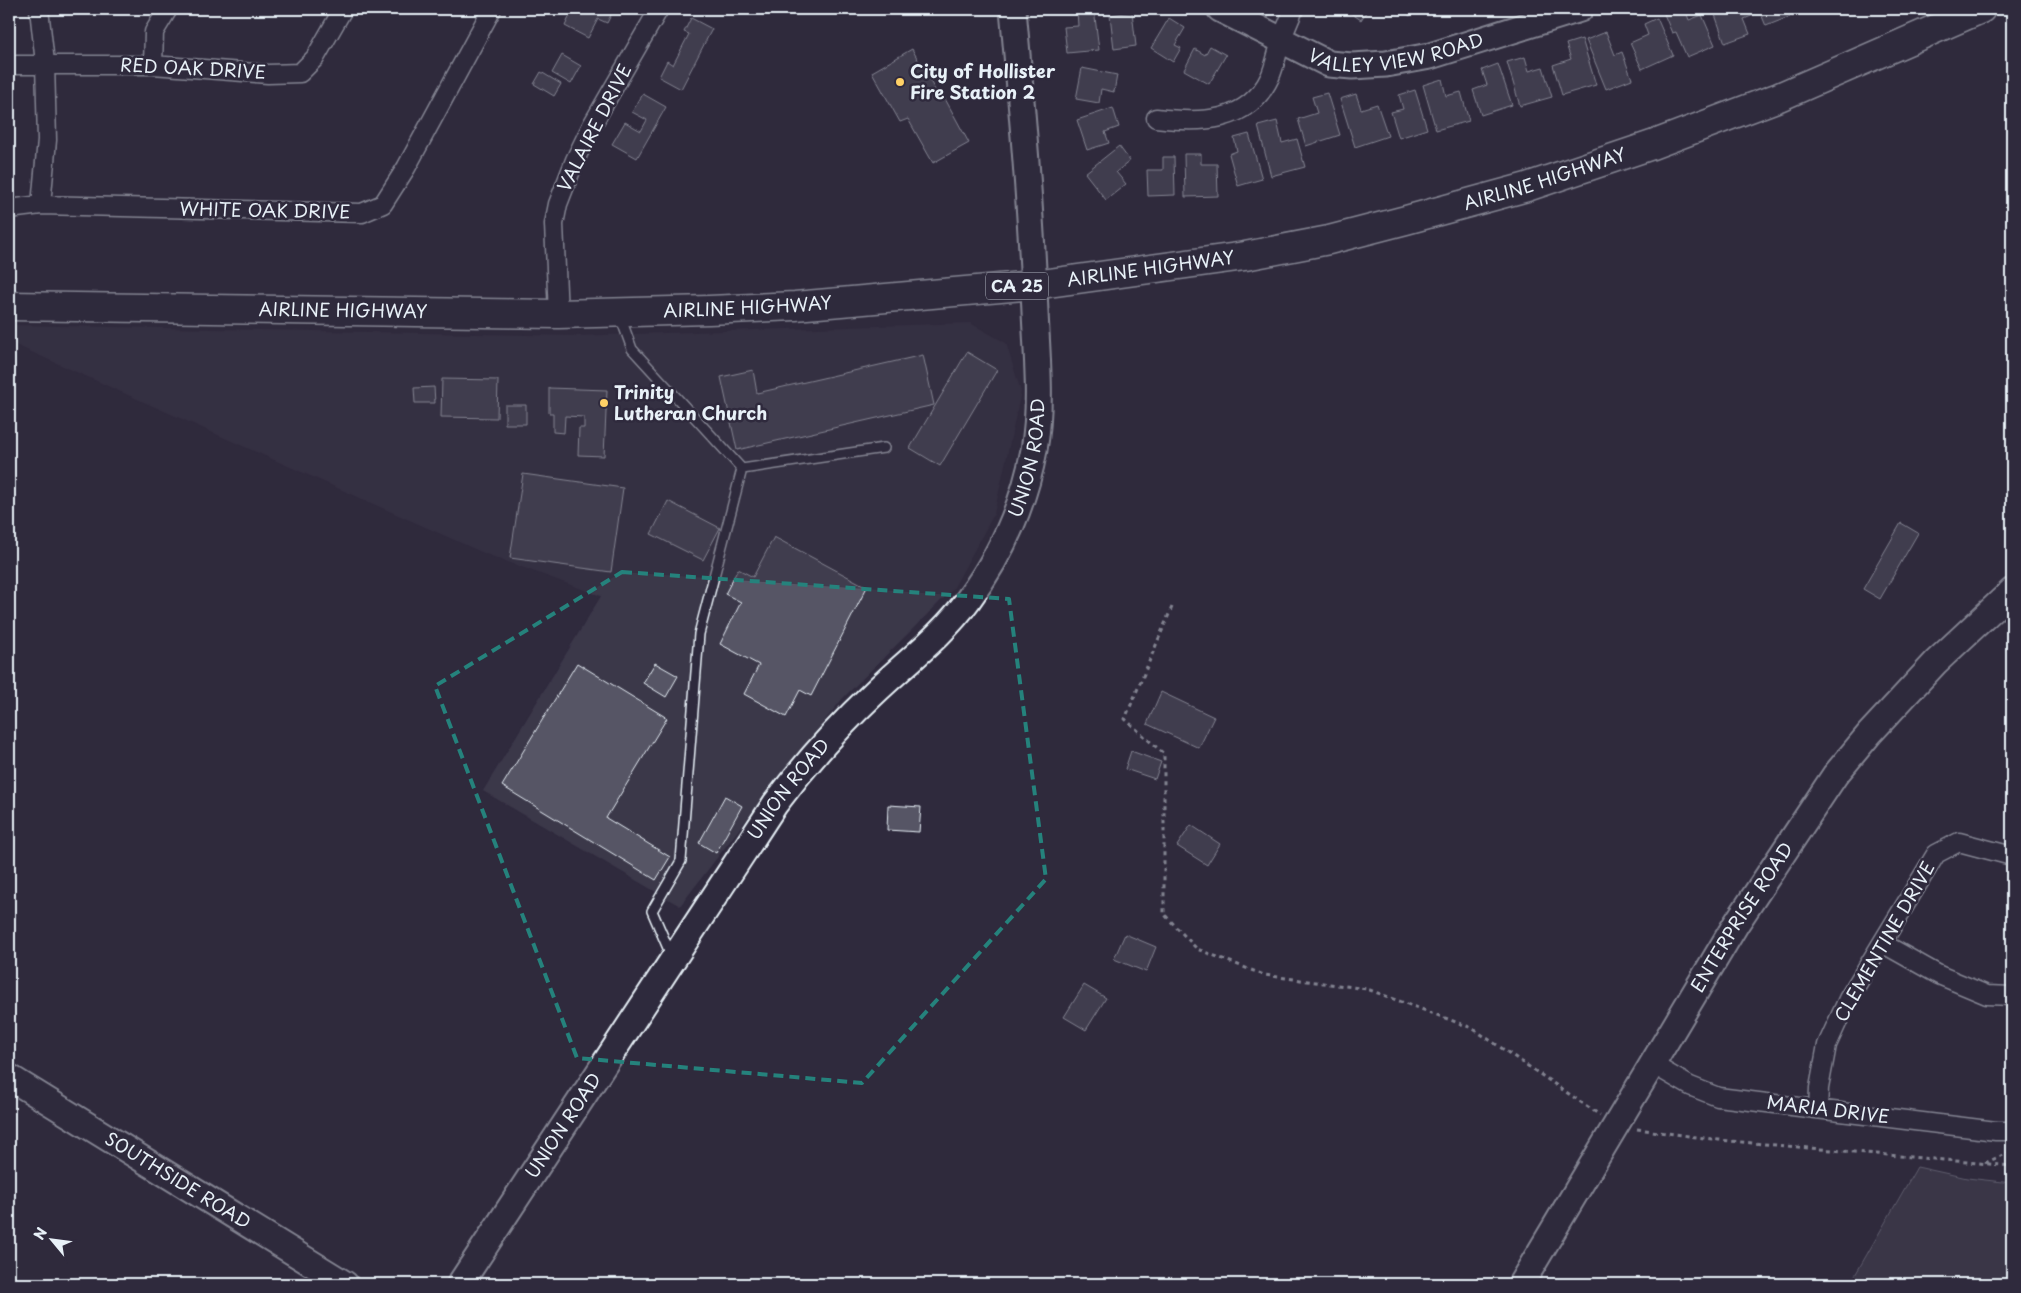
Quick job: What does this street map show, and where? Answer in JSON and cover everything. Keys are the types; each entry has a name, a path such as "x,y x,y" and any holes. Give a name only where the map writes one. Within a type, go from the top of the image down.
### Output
{"main road":[{"name":"AIRLINE HIGHWAY","path":"9,306 558,314 795,306 1034,284 1245,256 1320,242 1527,187 1652,145 1779,97 1981,9"}],"street":[{"path":"40,9 45,63 47,140 41,205"},
{"path":"153,64 154,32 168,9"},
{"name":"RED OAK DRIVE","path":"9,65 45,63 153,64 268,74 300,73 316,58 342,9"},
{"name":"WHITE OAK DRIVE","path":"9,209 41,205 362,214 383,204 406,168 492,9"},
{"name":"VALAIRE DRIVE","path":"558,314 554,224 558,204 575,160 592,126 659,9"},
{"name":"UNION ROAD","path":"460,1284 753,836 805,764 874,693 948,624 967,602 995,559 1022,500 1034,450 1038,400 1032,232 1013,9"},
{"name":"VALLEY VIEW ROAD","path":"1220,9 1329,64 1352,66 1386,64 1430,56 1580,9"},
{"path":"1156,118 1191,122 1207,121 1231,115 1240,110 1265,88 1294,9"},
{"name":"ENTERPRISE ROAD","path":"1521,1284 1742,916 1835,775 1870,733 1936,662 2012,590"},
{"name":"CLEMENTINE DRIVE","path":"1818,1109 1819,1088 1827,1045 1848,999 1936,854 1959,842 2012,856"},
{"path":"1882,944 1939,975 1987,995 2012,996"},
{"name":"MARIA DRIVE","path":"1652,1064 1690,1086 1718,1097 1996,1131 2012,1131"},
{"name":"SOUTHSIDE ROAD","path":"9,1077 345,1284"}],"lane":[{"path":"618,312 632,349 742,469"},
{"path":"742,469 884,448"},
{"path":"673,961 652,911 681,861 699,634 742,469"}],"path":[{"path":"1172,607 1125,719 1164,754 1164,914 1198,949 1264,975 1367,990 1472,1028 1616,1126 1729,1141 2012,1166"},
{"path":"1985,1163 2012,1151"}],"highlighted area":[{"path":"622,572 1009,599 1046,879 862,1083 577,1058 435,686"}],"shaded area":[{"path":"970,323 1006,343 1021,392 994,514 953,589 843,698 680,906 483,791 601,596 486,554 9,342 9,325 575,336"},
{"path":"1917,1167 1967,1178 2012,1183 2012,1284 1850,1284"}],"building":[{"path":"573,9 584,14 587,9 614,9 607,23 598,19 588,38 565,26"},
{"path":"1094,9 1099,50 1067,53 1064,27 1078,26 1077,11"},
{"path":"1347,9 1368,9 1361,20"},
{"path":"1400,9 1415,9 1410,16"},
{"path":"1677,9 1685,9 1689,20 1702,15 1715,45 1687,57 1676,32 1672,33 1664,14"},
{"path":"1713,9 1752,9 1754,15 1744,19 1750,34 1725,43"},
{"path":"1759,9 1792,9 1794,15 1766,26"},
{"path":"1132,12 1136,46 1114,49 1110,15"},
{"path":"691,18 712,29 681,89 659,77 667,61 673,65 689,34 684,32"},
{"path":"1169,18 1185,28 1175,45 1181,48 1173,62 1151,48"},
{"path":"1657,18 1673,55 1642,69 1630,43 1648,35 1644,24"},
{"path":"1606,32 1615,55 1622,52 1632,79 1606,89 1586,40"},
{"path":"1582,39 1596,85 1562,95 1553,65 1571,59 1566,44"},
{"path":"1210,46 1226,55 1209,84 1184,70 1195,49 1205,55"},
{"path":"912,49 939,97 943,95 969,143 933,163 908,119 900,122 872,72"},
{"path":"562,55 581,66 571,84 552,73"},
{"path":"1525,57 1529,71 1543,67 1552,97 1520,106 1507,62"},
{"path":"1498,64 1512,105 1481,115 1473,90 1487,85 1482,70"},
{"path":"1082,68 1117,75 1114,92 1101,89 1099,103 1076,99"},
{"path":"541,72 561,84 554,96 534,84"},
{"path":"1442,79 1446,96 1461,92 1469,121 1436,130 1423,85"},
{"path":"1415,90 1427,129 1399,138 1391,112 1403,109 1399,95"},
{"path":"1327,93 1340,135 1306,146 1298,119 1317,113 1312,97"},
{"path":"643,94 666,107 637,158 612,144 625,122 641,131 647,120 632,112"},
{"path":"1356,94 1361,109 1377,104 1388,136 1355,147 1340,99"},
{"path":"1113,108 1119,127 1105,132 1109,143 1087,150 1077,120"},
{"path":"1277,121 1282,143 1297,139 1305,167 1271,176 1258,126"},
{"path":"1249,134 1262,179 1238,186 1229,154 1237,151 1234,138"},
{"path":"1119,146 1130,161 1116,172 1126,184 1106,200 1085,173"},
{"path":"1184,154 1201,154 1201,164 1217,164 1218,196 1185,197"},
{"path":"1163,157 1174,157 1175,195 1148,196 1147,170 1163,170"},
{"path":"967,352 997,370 940,466 910,448"},
{"path":"923,355 934,405 737,450 721,377 753,370 757,393"},
{"path":"442,379 498,380 497,418 441,417"},
{"path":"434,387 435,403 415,403 414,388"},
{"path":"549,388 607,390 604,456 578,455 579,428 584,428 584,417 565,416 564,433 553,432 553,413 549,413"},
{"path":"505,405 526,405 526,424 505,424"},
{"path":"523,474 623,488 611,572 510,558"},
{"path":"668,501 720,528 703,560 651,534"},
{"path":"1901,523 1918,533 1880,599 1863,589"},
{"path":"774,537 867,587 811,696 800,690 786,717 744,694 759,665 720,644 741,602 725,594 738,569 753,577"},
{"path":"577,663 667,718 606,818 670,857 656,880 502,786"},
{"path":"655,663 678,676 666,697 643,683"},
{"path":"1161,692 1214,717 1199,748 1147,724"},
{"path":"1131,751 1161,762 1155,779 1125,769"},
{"path":"725,796 742,806 716,853 699,843"},
{"path":"888,805 921,807 919,832 887,830"},
{"path":"1191,825 1220,844 1207,865 1177,846"},
{"path":"1125,934 1156,947 1146,972 1114,959"},
{"path":"1084,985 1106,998 1086,1030 1064,1017"}],"place":[{"name":"City of Hollister Fire Station 2","path":"900,82"},
{"name":"Trinity Lutheran Church","path":"604,403"}]}
